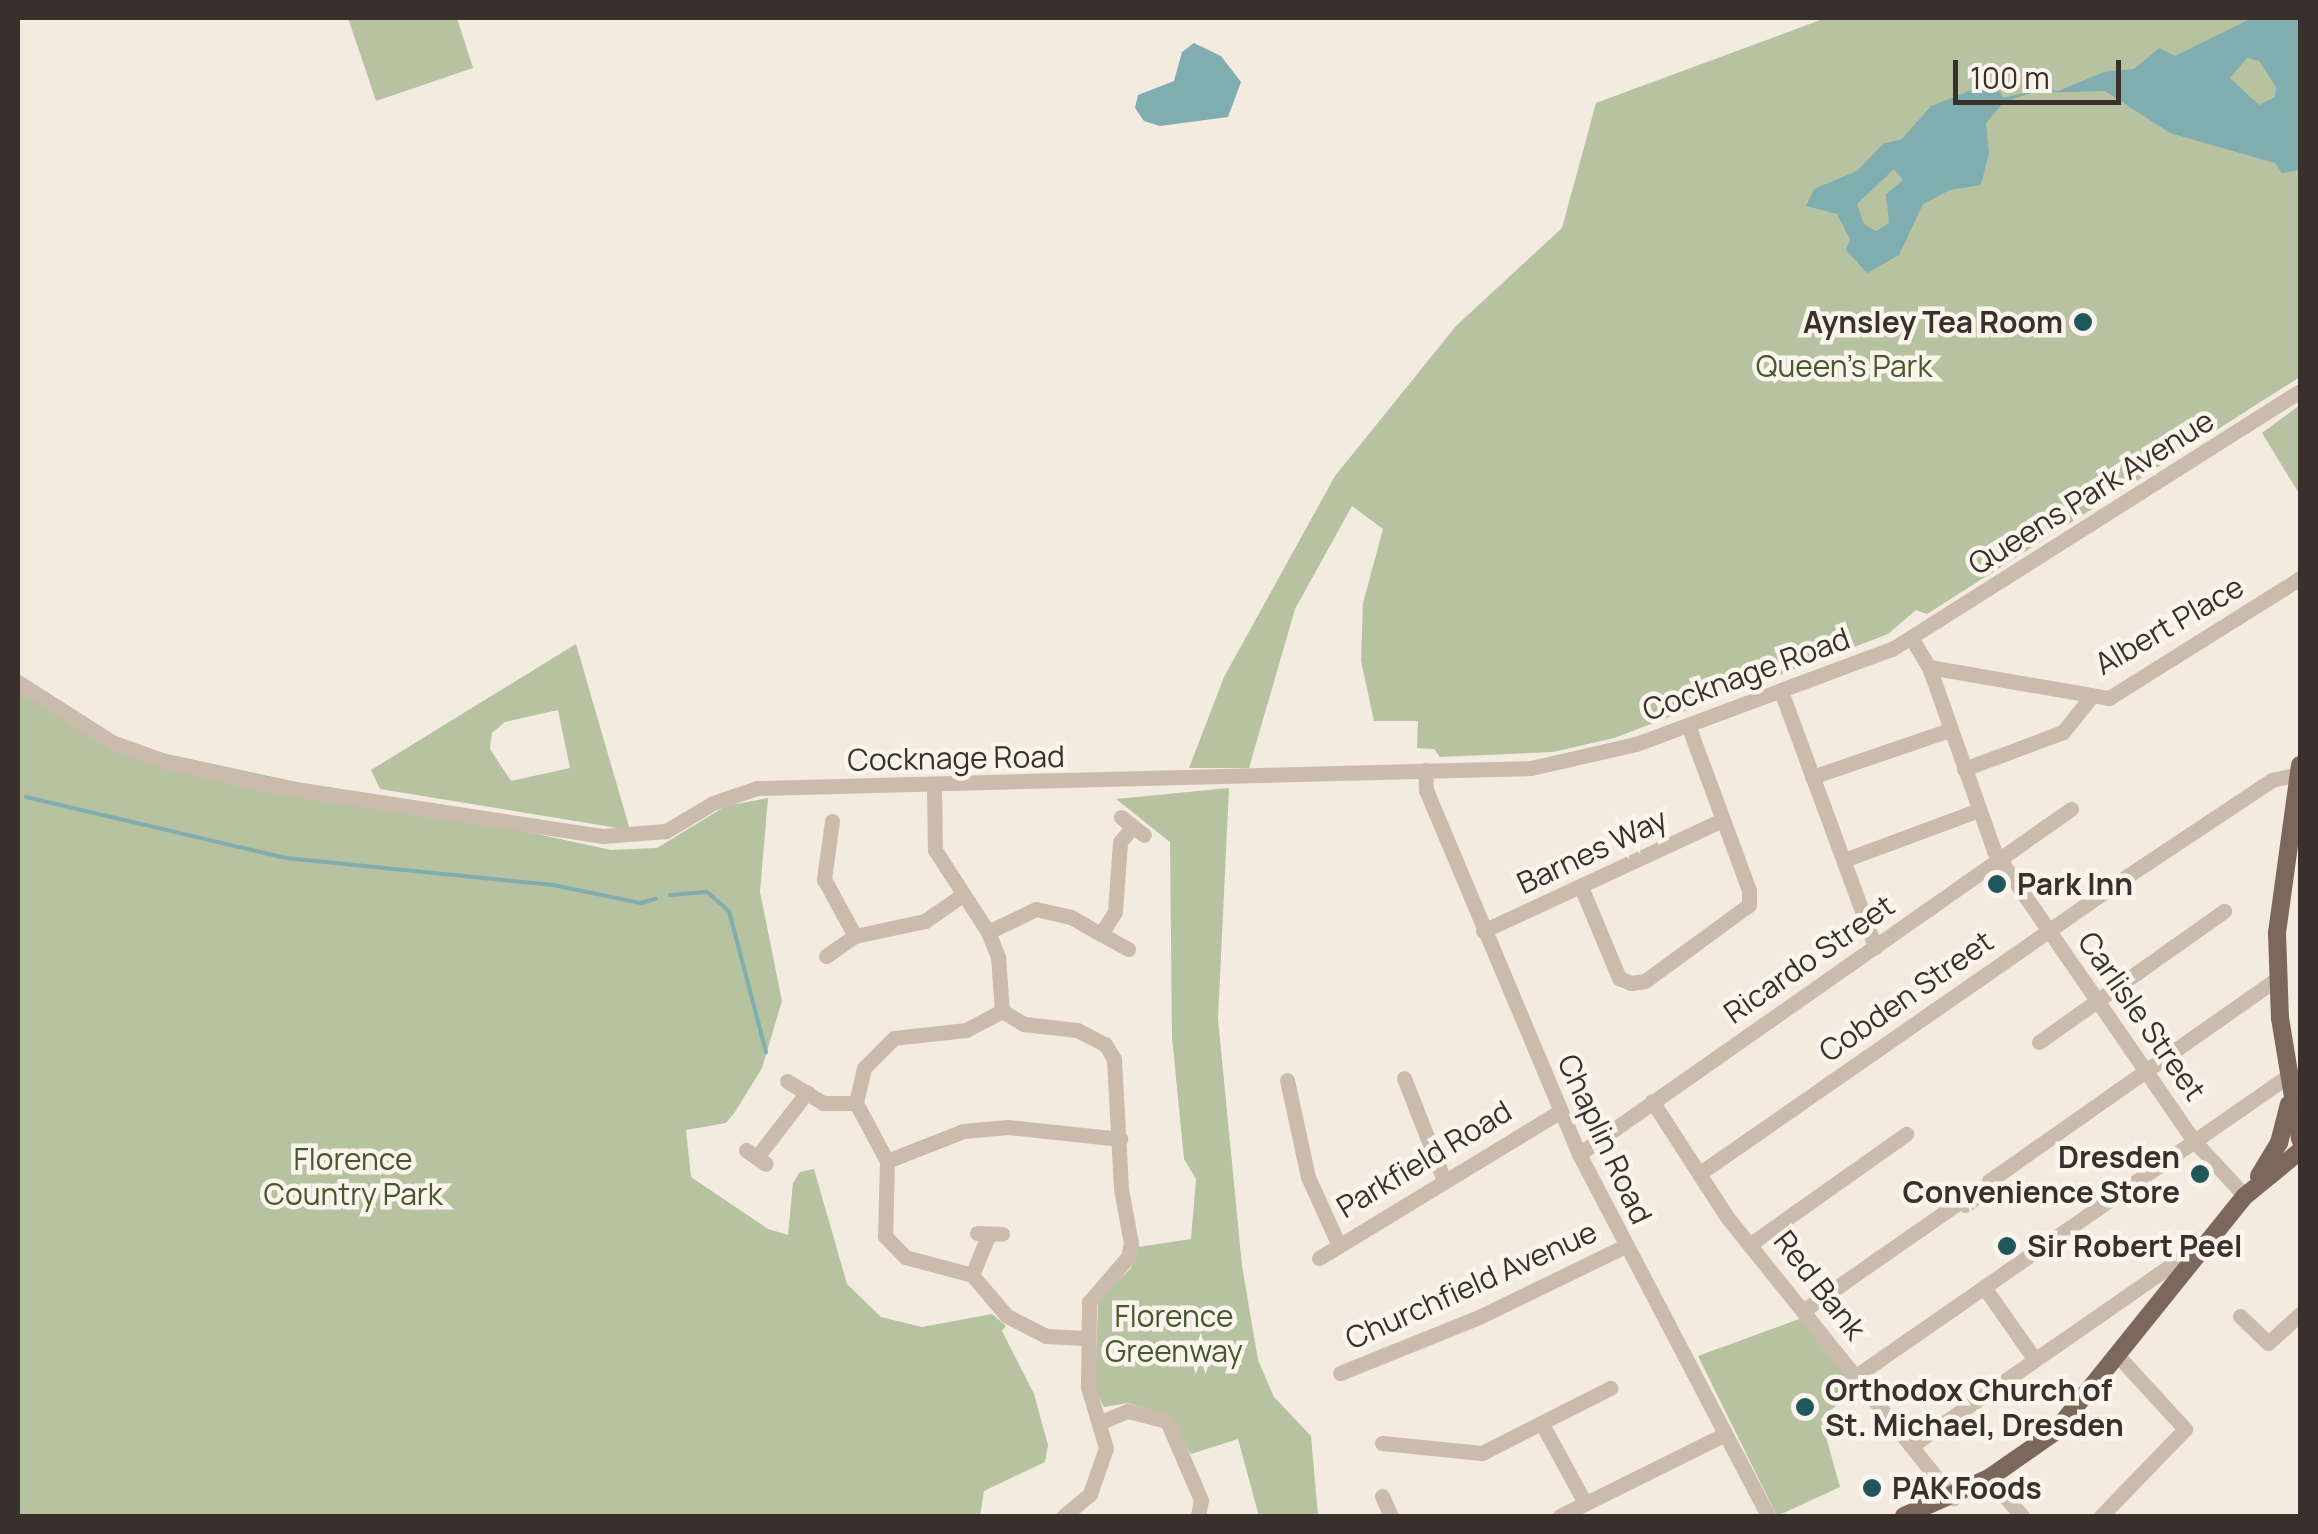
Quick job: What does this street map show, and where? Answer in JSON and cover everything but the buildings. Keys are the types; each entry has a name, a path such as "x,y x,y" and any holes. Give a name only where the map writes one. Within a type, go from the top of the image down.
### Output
{"main road":[{"path":"1904,1516 1953,1498 1989,1478 2054,1432 2120,1358 2248,1193 2278,1144 2278,978 2285,847 2299,769"},
{"path":"2278,1091 2300,1139"},
{"path":"2248,1193 2300,1151"}],"street":[{"name":"Queens Park Avenue","path":"1912,639 2300,392"},
{"name":"Albert Place","path":"1964,769 2063,732 2090,698 2116,693 2300,578"},
{"name":"Carlisle Street","path":"1912,639 1929,666 1999,860 2195,1142 2248,1193"},
{"name":"Cocknage Road","path":"18,682 112,742 164,761 269,785 603,836 666,831 712,803 756,788 934,787 1531,768 1588,759 1781,691 1912,639"},
{"path":"1929,666 2090,698"},
{"path":"1781,691 1876,947"},
{"path":"1581,887 1620,978 1644,982 1749,905 1688,725"},
{"path":"1812,777 1950,730"},
{"name":"Cobden Street","path":"1700,1172 2272,780 2299,769"},
{"name":"Chaplin Road","path":"1425,770 1426,790 1578,1154 1768,1516"},
{"path":"934,787 935,850 960,896 988,932 1002,1007 1024,1024 1077,1030 1105,1044 1114,1059 1131,1243 1128,1257 1089,1302 1088,1387 1102,1421 1102,1474 1090,1494 1064,1516"},
{"name":"Ricardo Street","path":"1578,1154 2072,808"},
{"path":"1844,860 1979,810"},
{"name":"Barnes Way","path":"1484,931 1722,820"},
{"path":"1101,934 1114,912 1120,842 1132,826"},
{"path":"836,829 824,879 855,936"},
{"path":"826,956 855,936 925,920 960,896"},
{"path":"988,932 1036,909 1071,917 1128,949"},
{"path":"2045,1033 2224,911"},
{"path":"1994,1178 2278,978"},
{"path":"1002,1007 966,1030 917,1033 886,1044 864,1068 856,1103 886,1161 885,1236 892,1247 972,1276 1006,1316 1046,1336 1086,1338"},
{"path":"1404,1078 1444,1180"},
{"path":"787,1080 823,1103 856,1103"},
{"path":"1286,1081 1308,1177 1338,1244"},
{"path":"1856,1376 1912,1331 2278,1091"},
{"path":"756,1157 807,1092"},
{"name":"Red Bank","path":"1652,1101 1752,1243 1953,1498"},
{"name":"Parkfield Road","path":"1319,1258 1559,1112"},
{"path":"886,1161 963,1130 1008,1127 1120,1140"},
{"path":"1752,1243 1897,1134"},
{"path":"1806,1308 1886,1263 1927,1216 1963,1203 1992,1186 1994,1178 1988,1158"},
{"path":"972,1276 989,1233"},
{"path":"1901,1434 2034,1358 2216,1233"},
{"name":"Churchfield Avenue","path":"1340,1373 1479,1317 1625,1246"},
{"path":"1984,1287 2034,1358"},
{"path":"2240,1316 2268,1342 2300,1314"},
{"path":"2101,1516 2185,1429 2120,1358"},
{"path":"1382,1443 1482,1453 1610,1388"},
{"path":"1102,1421 1128,1411 1167,1421 1202,1500 1198,1516"},
{"path":"1542,1424 1585,1503"},
{"path":"1560,1516 1724,1434"},
{"path":"1989,1478 2022,1516"},
{"path":"1382,1496 1391,1516"}],"green space":[{"path":"348,18 457,18 473,68 376,101"},
{"name":"Queen's Park","path":"1826,18 2300,18 2300,377 1927,614 1916,610 1888,634 1614,738 1553,752 1440,757 1434,749 1417,748 1418,721 1374,721 1361,661 1363,603 1383,529 1352,506 1295,609 1249,768 1189,768 1224,677 1335,476 1456,326 1562,228 1596,103"},
{"path":"2300,405 2300,495 2262,433"},
{"path":"576,644 630,830 380,789 371,770","holes":["558,710 570,768 511,781 490,749 492,733 505,722"]},
{"name":"Florence Country Park","path":"18,682 112,742 611,850 657,848 726,806 768,798 760,892 782,1001 762,1068 735,1112 726,1123 686,1130 691,1177 768,1229 788,1235 793,1183 800,1172 814,1169 847,1284 881,1317 922,1327 992,1314 1006,1326 1002,1331 1034,1394 1048,1445 1045,1462 984,1491 980,1516 18,1516"},
{"name":"Florence Greenway","path":"1229,788 1218,1019 1242,1266 1258,1360 1274,1397 1311,1436 1318,1516 1259,1516 1238,1439 1191,1454 1165,1415 1128,1403 1104,1407 1095,1390 1098,1300 1131,1268 1138,1247 1191,1239 1196,1179 1184,1159 1172,1037 1170,842 1116,799"},
{"path":"1805,1317 1857,1387 1821,1419 1840,1487 1777,1516 1698,1356"}],"water":[{"path":"2252,18 2300,18 2300,170 2282,173 2275,163 2170,133 2105,91 2031,93 2004,102 1986,123 1989,153 1981,185 1950,190 1923,204 1899,255 1867,273 1846,250 1850,239 1837,214 1806,206 1814,189 1857,171 1883,144 1902,139 1931,106 1995,81 2003,98 2042,89 2058,91 2104,72 2134,69 2159,48 2175,56","holes":["2247,58 2259,61 2276,87 2275,97 2259,105 2230,78","1894,169 1903,180 1886,194 1889,223 1876,231 1864,224 1857,204"]},
{"path":"1194,43 1221,56 1241,82 1228,117 1160,126 1144,121 1135,108 1138,95 1174,81 1182,52"}],"waterway":[{"path":"26,797 286,858 553,885 641,903 655,899"},
{"path":"670,895 707,892 729,911 766,1052"}],"place":[{"name":"Aynsley Tea Room","path":"2083,322"},
{"name":"Park Inn","path":"1997,884"},
{"name":"Dresden Convenience Store","path":"2200,1174"},
{"name":"Sir Robert Peel","path":"2007,1246"},
{"name":"Orthodox Church of St. Michael, Dresden","path":"1805,1407"},
{"name":"PAK Foods","path":"1872,1488"}]}
